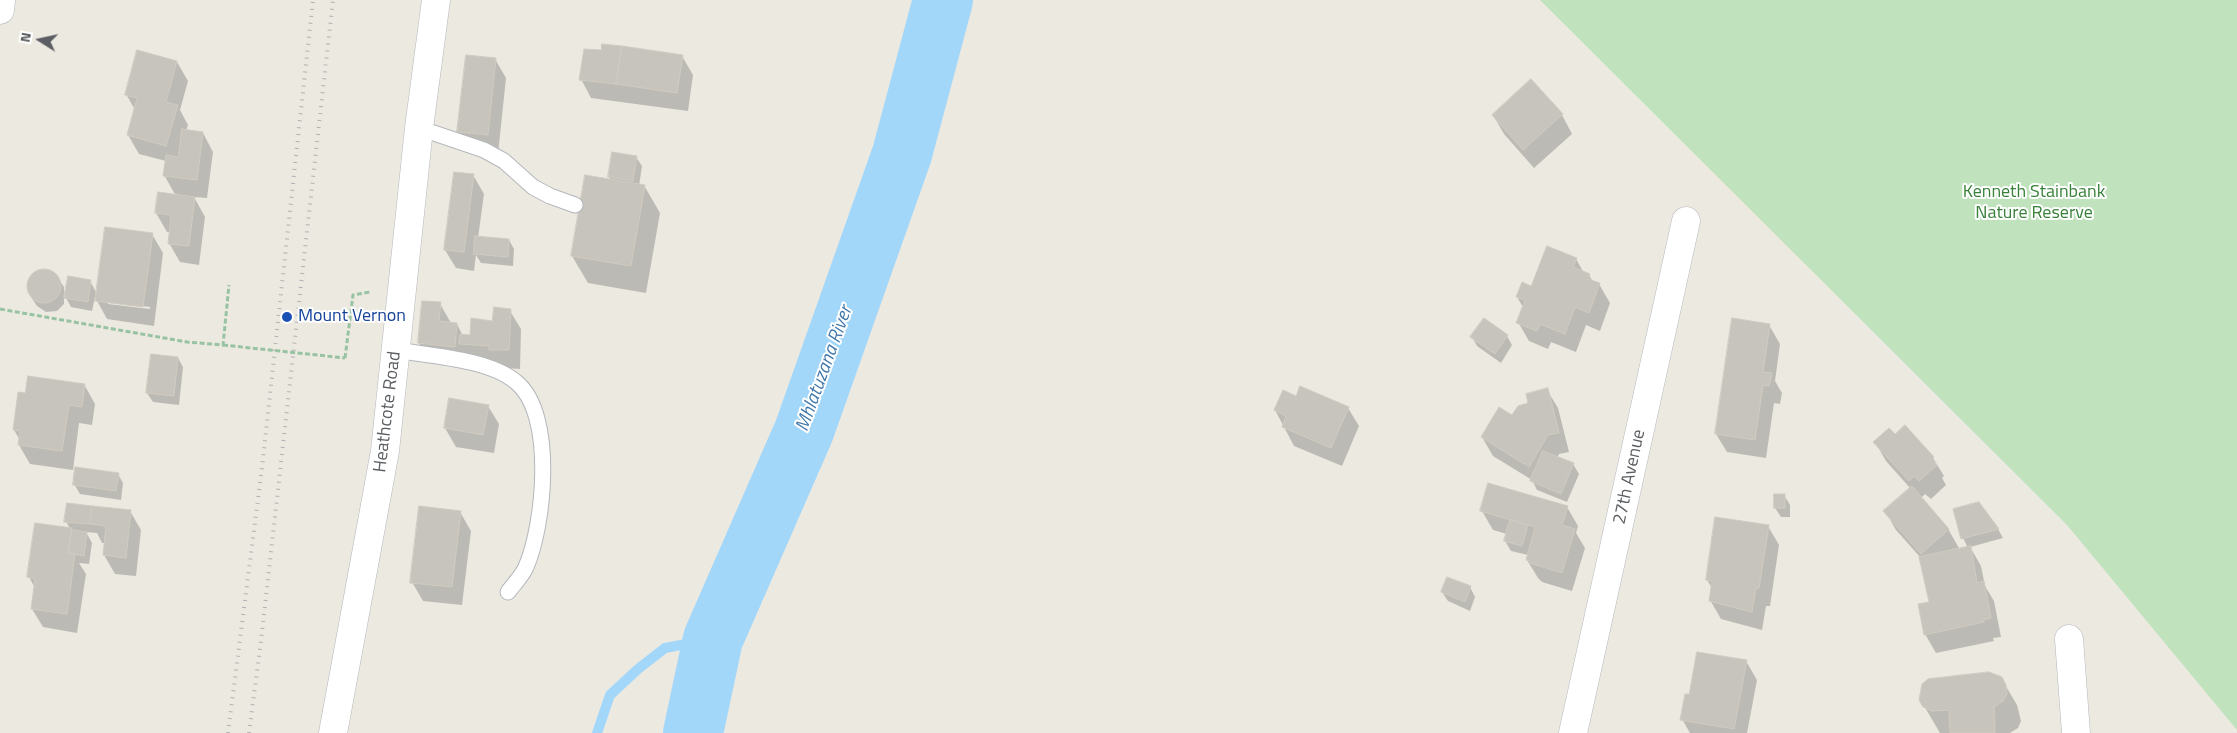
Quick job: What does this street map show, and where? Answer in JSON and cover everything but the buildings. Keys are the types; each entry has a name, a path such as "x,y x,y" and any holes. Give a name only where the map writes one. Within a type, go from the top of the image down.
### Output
{"street":[{"path":"0,10 1,0"},
{"name":"Heathcote Road","path":"333,733 385,451 419,128 436,0"},
{"name":"27th Avenue","path":"1573,733 1686,221"},
{"path":"2069,639 2076,733"}],"lane":[{"path":"419,128 484,150 504,160 533,187 574,205"},
{"path":"396,350 479,365 501,372 518,382 530,400 540,429 544,461 540,499 534,542 525,569 508,592"}],"path":[{"path":"223,345 229,286"},
{"path":"0,309 187,342 345,358 353,295 403,286"}],"green space":[{"name":"Kenneth Stainbank Nature Reserve","path":"1540,0 2237,0 2237,730 2067,525"}],"waterway":[{"name":"Mhlatuzana River","path":"693,733 713,639 804,431 902,154 943,0"},
{"path":"597,733 610,695 638,669 665,648 713,639"}],"railway":[{"path":"228,733 262,468 313,0"},
{"path":"249,733 333,0"}],"place":[{"name":"Mount Vernon","path":"287,317"}]}
